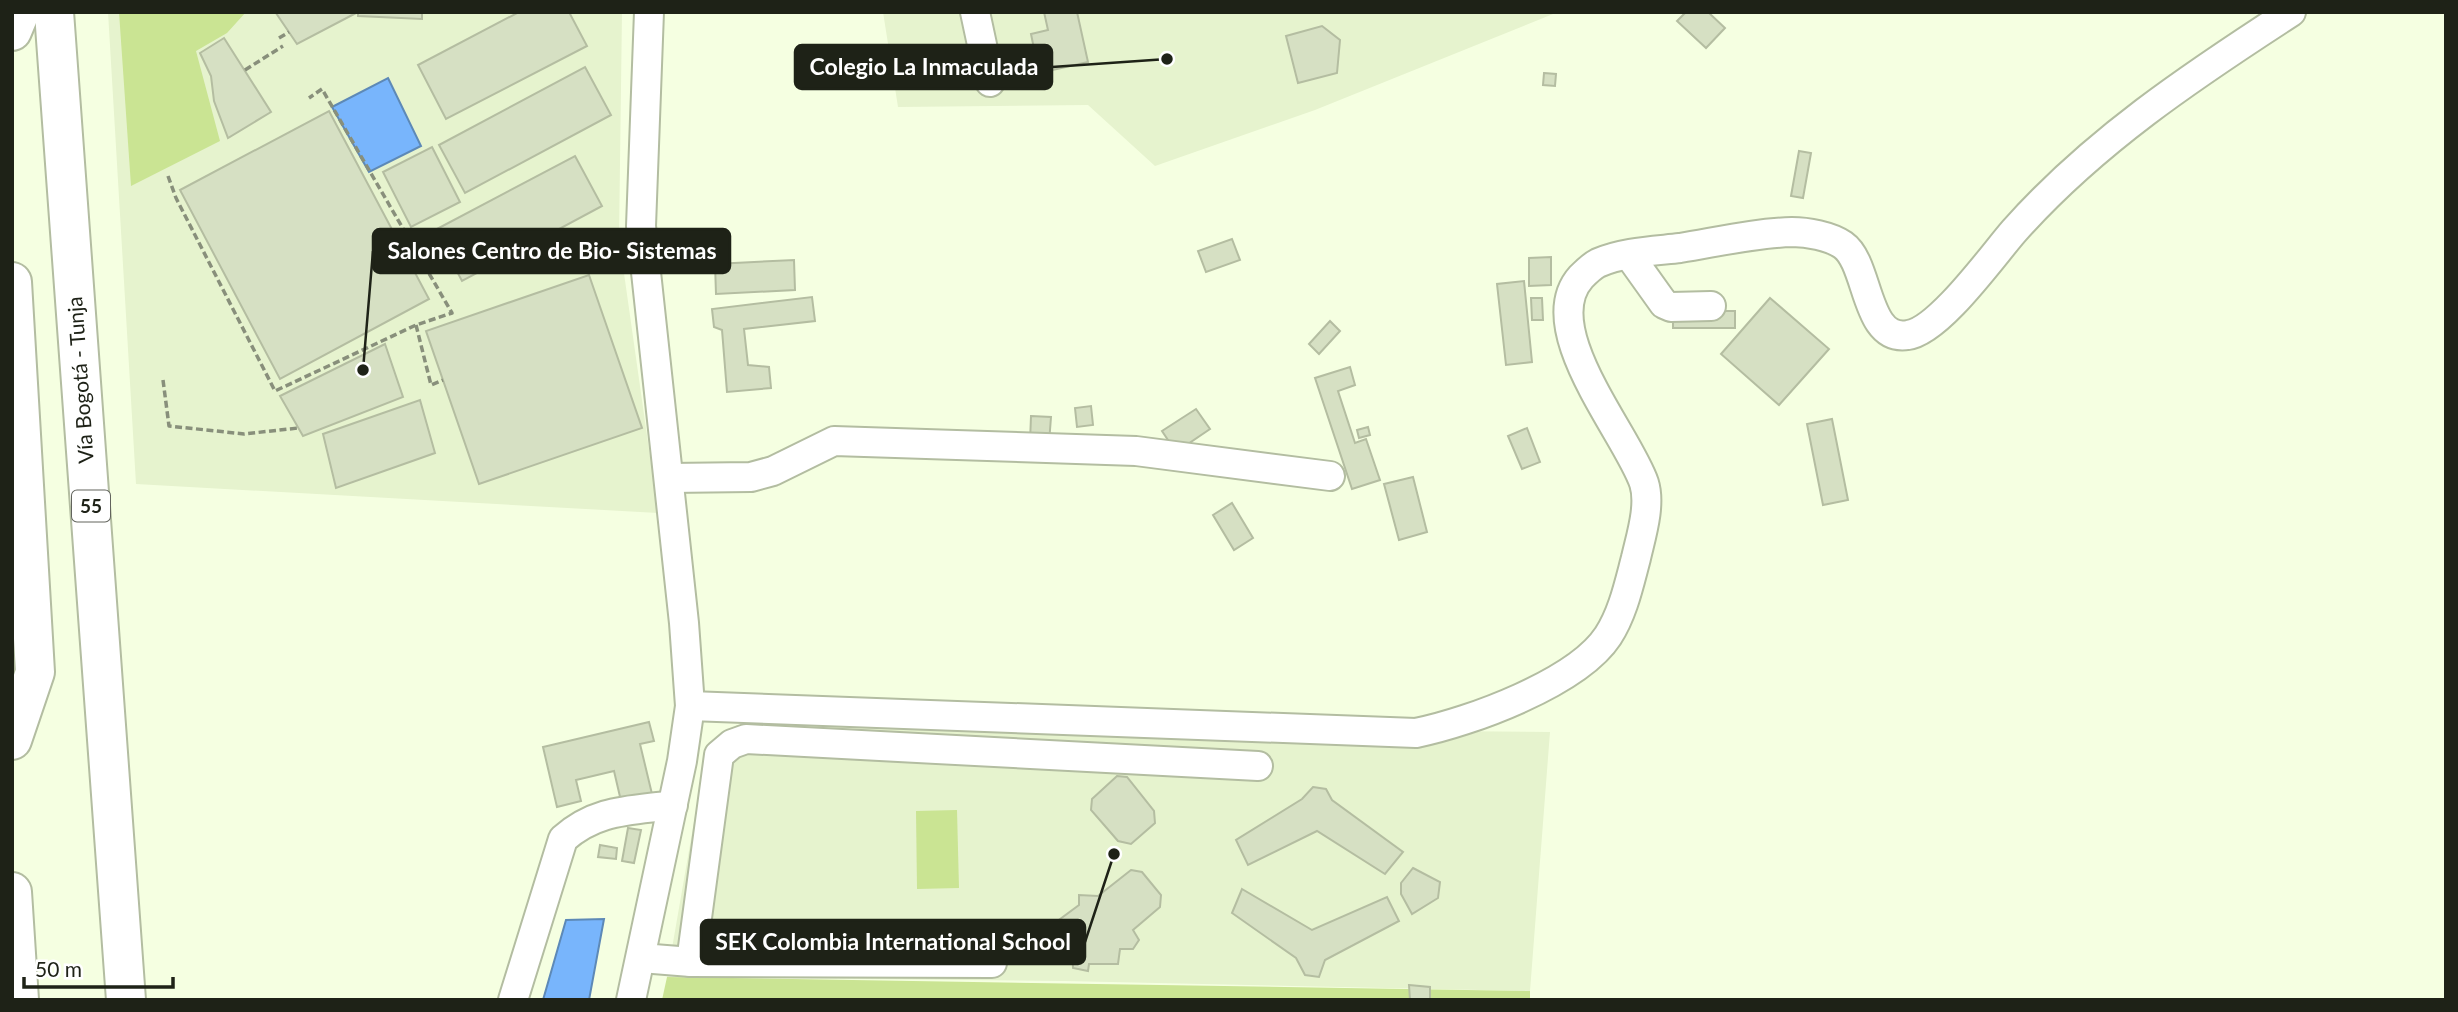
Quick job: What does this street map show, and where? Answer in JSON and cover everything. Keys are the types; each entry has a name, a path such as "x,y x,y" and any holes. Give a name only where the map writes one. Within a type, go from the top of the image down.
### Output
{"highway":[{"path":"12,31 20,12"},
{"name":"Vía Bogotá - Tunja","path":"54,12 127,1000"},
{"path":"12,282 35,672 12,740"},
{"path":"12,892 19,1000"}],"street":[{"path":"631,1000 673,805 690,706 670,478 641,226 649,12"},
{"path":"975,12 990,82"},
{"path":"690,706 1416,733 1444,727 1530,695 1607,638 1622,605 1642,535 1644,484 1595,397 1577,351 1568,314 1578,280 1597,264 1629,255 1795,232 1829,238 1845,246 1856,261 1868,299 1886,331 1898,336 1913,335 1975,280 2015,230 2077,169 2144,111 2291,12"},
{"path":"1629,255 1664,304 1671,307 1711,306"},
{"path":"670,478 751,477 773,471 834,440 1136,451 1330,475"},
{"path":"691,962 719,755 732,744 746,739 1258,766"},
{"path":"513,1000 563,839 581,823 598,815 673,805"},
{"path":"641,958 691,962 992,963"}],"path":[{"path":"279,38 289,32"},
{"path":"245,70 283,46"},
{"path":"168,176 176,198 275,391 416,325 452,313 322,89 309,98"},
{"path":"416,325 431,385 443,380"},
{"path":"163,380 169,426 244,434 299,428"}],"shaded area":[{"path":"108,12 622,12 619,238 658,513 136,484"},
{"path":"883,12 1558,12 1315,110 1155,166 1088,105 898,107"},
{"path":"737,725 1550,732 1530,991 1064,981 667,977 707,747"}],"green space":[{"path":"119,12 246,12 227,33 196,51 220,141 131,186"},
{"path":"957,810 959,888 917,889 916,811"},
{"path":"667,977 1530,991 1530,1000 662,1000"}],"water":[{"path":"388,78 421,146 369,172 332,107"},
{"path":"604,919 589,1000 543,1000 566,920"}],"building":[{"path":"279,12 358,12 297,44 276,13"},
{"path":"358,12 422,12 422,19 358,16"},
{"path":"519,12 569,12 587,46 446,119 418,65"},
{"path":"1044,12 1077,12 1088,62 1039,73 1031,34 1048,30"},
{"path":"1686,12 1708,12 1725,28 1706,48 1677,21"},
{"path":"1322,26 1340,40 1337,73 1298,83 1286,36"},
{"path":"224,38 271,112 228,138 214,101 211,76 200,53"},
{"path":"585,67 611,115 465,193 439,145"},
{"path":"1544,73 1556,74 1555,86 1543,85"},
{"path":"329,111 429,299 280,379 180,190"},
{"path":"432,147 460,202 411,227 383,172"},
{"path":"1799,151 1811,153 1803,198 1791,196"},
{"path":"575,156 602,206 462,281 435,230"},
{"path":"1232,239 1240,260 1206,272 1198,251"},
{"path":"1551,257 1551,285 1529,286 1529,258"},
{"path":"794,260 795,290 716,294 715,264"},
{"path":"589,275 642,428 479,484 426,331"},
{"path":"1524,281 1532,362 1506,365 1497,284"},
{"path":"812,297 815,321 744,329 748,365 769,367 771,388 727,392 722,330 714,327 712,309"},
{"path":"1531,298 1542,298 1543,320 1532,320"},
{"path":"1770,298 1829,349 1779,405 1721,354"},
{"path":"1673,311 1735,311 1735,328 1673,328"},
{"path":"1330,321 1340,331 1319,354 1309,344"},
{"path":"385,344 403,397 303,436 280,396"},
{"path":"1350,367 1355,385 1338,391 1355,443 1366,439 1380,480 1352,489 1315,378"},
{"path":"420,400 435,453 336,488 323,434"},
{"path":"1091,406 1093,425 1077,427 1075,408"},
{"path":"1196,409 1210,429 1176,452 1162,431"},
{"path":"1031,416 1051,417 1049,443 1030,442"},
{"path":"1832,419 1848,500 1823,505 1807,424"},
{"path":"1368,427 1370,435 1359,438 1357,430"},
{"path":"1527,428 1540,462 1522,469 1508,436"},
{"path":"1413,477 1427,532 1399,540 1384,484"},
{"path":"1232,503 1253,538 1234,550 1213,515"},
{"path":"649,722 654,741 640,744 652,794 621,801 614,771 576,780 581,801 557,807 543,747"},
{"path":"1117,776 1127,777 1154,811 1155,823 1131,844 1118,841 1091,810 1092,799"},
{"path":"1313,787 1326,789 1332,800 1403,852 1385,874 1317,831 1248,865 1236,840 1302,799"},
{"path":"628,828 641,830 634,863 622,861"},
{"path":"600,845 617,848 616,859 598,857"},
{"path":"1413,868 1440,882 1438,898 1412,914 1401,894 1401,883"},
{"path":"1131,870 1142,872 1161,895 1160,907 1133,930 1139,940 1133,949 1120,949 1118,964 1089,964 1088,971 1073,968 1072,946 1047,942 1040,932 1049,923 1056,922 1079,905 1079,895 1098,896"},
{"path":"1242,889 1312,930 1387,897 1399,921 1325,960 1319,977 1305,975 1296,958 1232,913"},
{"path":"1409,985 1430,987 1430,1000 1410,1000"}],"place":[{"name":"Colegio La Inmaculada","path":"1167,59"},
{"name":"Salones Centro de Bio- Sistemas","path":"363,370"},
{"name":"SEK Colombia International School","path":"1114,854"}]}
